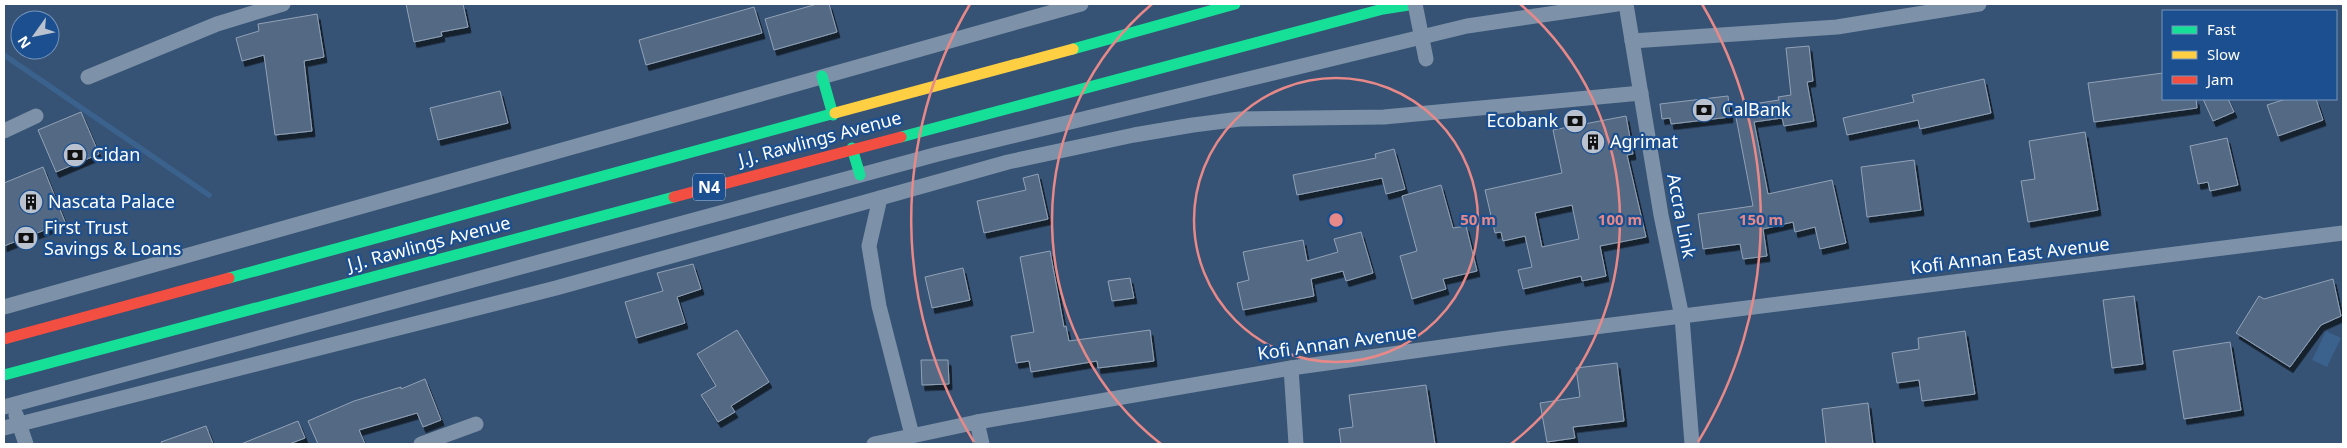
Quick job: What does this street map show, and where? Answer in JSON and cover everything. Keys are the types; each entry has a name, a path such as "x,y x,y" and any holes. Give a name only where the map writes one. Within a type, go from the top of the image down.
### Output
{"highway":[{"name":"J.J. Rawlings Avenue","path":"4,340 349,244 833,115 1235,4"},
{"name":"J.J. Rawlings Avenue","path":"4,375 852,148 1383,9 1415,4"},
{"path":"822,76 833,115"},
{"path":"852,148 860,175"}],"street":[{"path":"88,77 217,24 283,4"},
{"path":"4,307 430,189 822,76 1081,4"},
{"path":"1415,4 1426,59"},
{"path":"26,444 19,423 8,406 860,175 1467,26 1617,4"},
{"name":"Accra Link","path":"1626,4 1661,215 1682,317"},
{"path":"1632,41 1837,27 1979,4"},
{"path":"4,428 556,288 1008,162 1134,134 1240,119 1384,117 1641,93"},
{"path":"4,131 36,116"},
{"path":"880,198 869,246 879,306 912,435"},
{"name":"Kofi Annan East Avenue","path":"1682,317 2343,233"},
{"path":"1682,317 1692,444"},
{"name":"Kofi Annan Avenue","path":"874,444 978,422 1291,368 1507,338 1682,317"},
{"path":"1291,368 1296,444"},
{"path":"978,422 982,444"},
{"path":"421,444 476,424"}],"water":[{"path":"2326,331 2341,338 2327,367 2312,360"}],"building":[{"path":"406,4 463,4 468,27 441,32 442,36 414,42"},
{"path":"817,4 829,4 837,32 774,50 765,19"},
{"path":"754,7 762,33 646,65 639,40"},
{"path":"317,14 324,57 304,61 312,131 275,135 264,55 242,61 236,38 259,31 258,24"},
{"path":"1809,46 1813,81 1807,82 1814,121 1784,126 1782,118 1754,122 1768,194 1832,180 1846,243 1820,249 1815,227 1795,232 1793,222 1763,229 1767,256 1743,259 1740,244 1703,249 1698,214 1753,206 1734,107 1779,100 1778,97 1791,95 1786,48"},
{"path":"2162,73 2162,100 2196,100 2197,108 2094,122 2088,83"},
{"path":"1984,79 1991,113 1920,129 1918,120 1847,135 1843,118 1914,102 1912,95"},
{"path":"500,91 508,123 438,140 430,108"},
{"path":"1728,96 1730,117 1671,124 1670,118 1662,119 1660,104"},
{"path":"2203,100 2228,100 2234,112 2213,121"},
{"path":"2283,100 2316,100 2323,120 2278,136 2267,105"},
{"path":"81,112 99,154 56,172 38,130"},
{"path":"1626,116 1633,154 1627,155 1646,237 1600,246 1606,276 1582,281 1581,276 1523,289 1518,270 1532,267 1525,236 1503,241 1501,232 1495,233 1485,190 1562,173 1553,130","holes":["1572,205 1579,239 1542,247 1535,213"]},
{"path":"2085,132 2098,210 2028,222 2021,181 2035,179 2029,141"},
{"path":"2227,138 2238,185 2210,191 2208,182 2198,184 2190,146"},
{"path":"1394,149 1405,189 1386,194 1382,178 1297,195 1293,175 1376,158 1375,154"},
{"path":"1914,160 1921,210 1867,217 1861,167"},
{"name":"Nascata Palace","path":"43,167 65,222 4,246 4,183"},
{"path":"1038,174 1048,219 984,233 977,201 1026,190 1023,178"},
{"path":"1441,185 1453,228 1466,226 1477,271 1443,279 1446,289 1412,299 1400,256 1417,251 1402,196"},
{"path":"1361,232 1373,273 1346,281 1343,271 1311,279 1314,296 1243,310 1237,283 1249,280 1243,252 1303,240 1307,261 1338,252 1334,239"},
{"path":"1050,251 1064,327 1066,326 1069,341 1150,330 1154,361 1098,368 1097,361 1031,372 1029,361 1016,363 1011,336 1034,332 1020,257"},
{"path":"693,264 701,289 677,297 685,323 636,338 625,302 663,291 657,273"},
{"path":"963,268 970,300 932,308 925,277"},
{"path":"1130,278 1134,298 1112,301 1108,281"},
{"path":"2333,279 2341,316 2321,325 2290,367 2236,333 2259,296 2264,299"},
{"path":"2134,296 2143,364 2112,368 2103,300"},
{"path":"737,330 769,382 731,406 735,412 718,422 701,395 716,386 697,354"},
{"path":"1965,331 1975,394 1922,401 1919,380 1897,383 1892,353 1919,349 1918,338"},
{"path":"2230,342 2241,410 2184,419 2173,351"},
{"path":"921,360 948,360 949,384 922,385"},
{"path":"1617,363 1624,421 1573,427 1575,438 1547,442 1540,403 1580,397 1576,368"},
{"path":"425,379 441,420 423,427 417,413 359,430 365,444 318,444 308,421 354,401 401,387 401,389"},
{"path":"1426,385 1435,444 1341,444 1339,429 1353,427 1349,395"},
{"path":"1868,403 1873,444 1826,444 1822,409"},
{"path":"298,421 305,438 289,444 241,444"},
{"path":"206,426 213,444 162,444 161,442"}],"waterway":[{"path":"4,55 209,195"}],"traffic: fast":[{"path":"1073,49 1235,4"},
{"path":"901,137 1383,9 1415,4"},
{"path":"822,76 833,115"},
{"path":"229,278 835,113"},
{"path":"852,148 860,175"},
{"path":"4,375 674,197"}],"traffic: slow":[{"path":"835,113 1073,49"}],"traffic: jam":[{"path":"674,197 901,137"},
{"path":"4,339 229,278"}],"place":[{"name":"CalBank","path":"1704,110"},
{"name":"Ecobank","path":"1575,121"},
{"name":"Agrimat","path":"1593,142"},
{"name":"Cidan","path":"75,155"},
{"name":"Nascata Palace","path":"31,202"},
{"name":"First Trust Savings & Loans","path":"26,238"}]}
